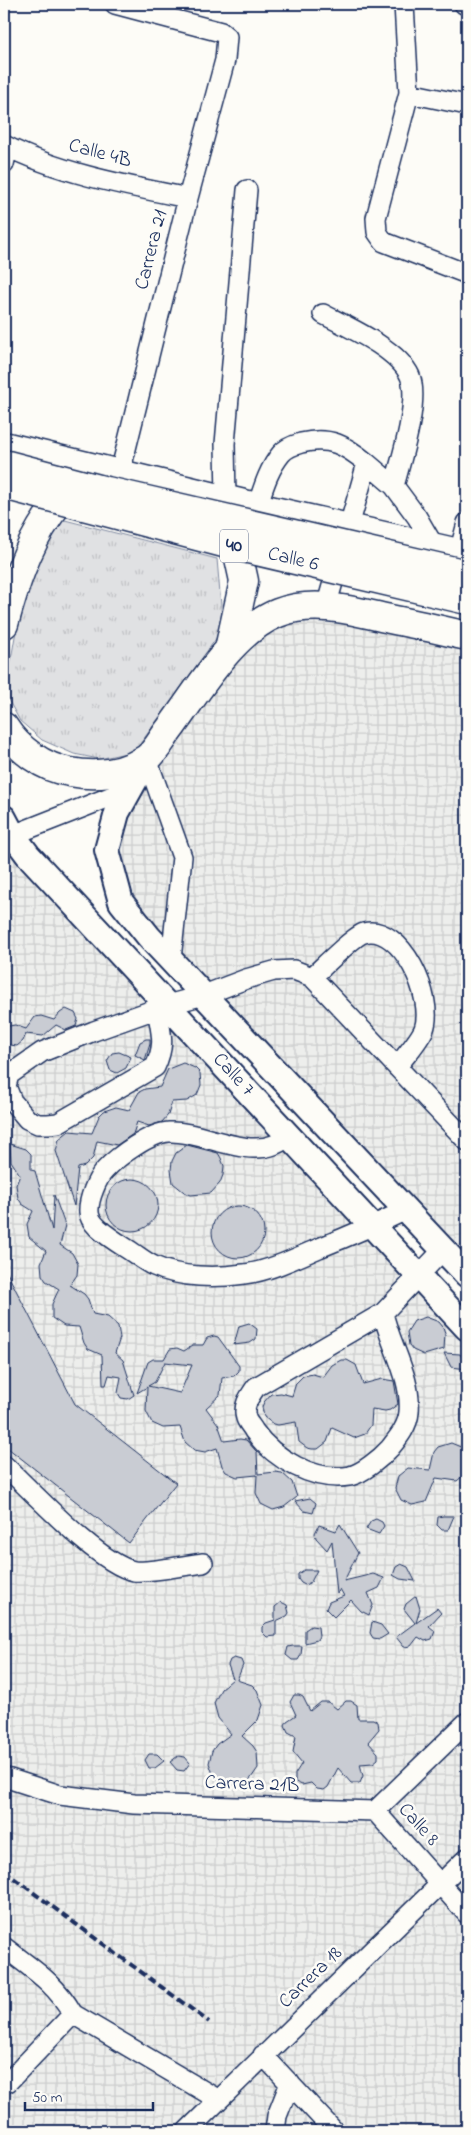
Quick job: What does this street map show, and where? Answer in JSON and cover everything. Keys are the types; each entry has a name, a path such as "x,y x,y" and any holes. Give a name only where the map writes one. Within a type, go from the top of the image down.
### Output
{"highway":[{"path":"4,446 226,500 349,527 457,557"},
{"name":"Calle 6","path":"4,464 107,491 457,557"},
{"path":"4,617 24,559 49,515 107,471"},
{"name":"Calle 6","path":"4,484 231,546 467,600"},
{"path":"226,500 244,581 229,649"},
{"path":"4,726 11,738 33,758 60,771 90,776 120,772 147,759 229,649 252,627 279,613 295,609 326,606 467,636"}],"main road":[{"name":"Calle 7","path":"147,759 117,813 107,850 121,902 171,960 467,1275"},
{"name":"Calle 7","path":"8,827 28,854 162,1007 289,1136 467,1328"}],"street":[{"name":"Carrera 21","path":"107,471 188,198 225,60 227,37 221,32 115,4"},
{"path":"404,4 409,93 376,218 377,232 384,242 467,274"},
{"path":"409,93 467,105"},
{"name":"Calle 4B","path":"5,152 118,184 188,198"},
{"path":"226,500 225,444 247,190"},
{"path":"323,314 366,337 393,355 410,376 412,398 408,435 394,486"},
{"path":"257,507 265,482 282,453 296,444 314,440 332,441 350,450 394,486 417,517 457,557 467,523"},
{"path":"326,606 367,463"},
{"path":"147,759 182,857 171,960"},
{"path":"8,827 130,789"},
{"path":"312,977 362,933 377,931 389,936 404,953 424,990 426,1015 424,1030 397,1067"},
{"path":"162,1007 162,1052 156,1067 58,1123 38,1124 27,1119 12,1101 6,1086 9,1075 42,1052 94,1030 162,1007 274,971 294,970 312,977 467,1141"},
{"path":"289,1136 281,1144 255,1148 231,1146 205,1137 169,1132 146,1139 104,1171 95,1186 89,1212 94,1223 108,1237 154,1266 172,1272 201,1276 246,1274 285,1262 373,1226 406,1210"},
{"path":"382,1313 387,1332 406,1381 409,1412 402,1434 380,1459 351,1476 319,1475 282,1459 260,1438 246,1418 246,1404 256,1387 382,1313 444,1250"},
{"path":"4,1465 94,1549 117,1565 135,1571 202,1563"},
{"path":"375,1811 467,1722"},
{"name":"Carrera 21B","path":"4,1776 60,1796 134,1804 375,1811"},
{"name":"Calle 8","path":"375,1811 467,1914"},
{"name":"Carrera 18","path":"186,2131 467,1858"},
{"path":"4,1947 52,1984 63,1997 73,2014 219,2100"},
{"path":"4,2084 73,2014"},
{"path":"263,2056 334,2131"},
{"path":"275,2131 277,2116 290,2083"}],"shaded area":[{"path":"279,613 467,636 467,1275 121,902 117,813 147,759"},
{"path":"4,818 467,1328 467,2131 4,2131"}],"green space":[{"path":"61,519 217,559 223,629 135,751 99,759 74,754 42,740 20,721 5,694 21,602 35,555"}],"building":[{"path":"66,1009 75,1013 78,1019 76,1026 66,1030 56,1025 43,1036 26,1034 23,1041 17,1046 10,1045 4,1040 4,1031 9,1026 15,1025 26,1029 35,1017 41,1016 54,1020"},
{"path":"150,1039 150,1044 145,1060 135,1055 140,1042"},
{"path":"119,1052 131,1057 126,1068 117,1073 110,1070 107,1061 112,1053"},
{"path":"183,1063 195,1068 200,1073 201,1085 197,1095 187,1101 172,1102 168,1115 162,1122 149,1126 137,1122 133,1134 117,1145 97,1141 93,1158 85,1166 78,1168 74,1206 56,1151 59,1139 69,1131 92,1133 99,1116 104,1111 116,1107 129,1110 139,1092 145,1089 160,1087 168,1069"},
{"path":"10,1144 26,1149 31,1154 31,1170 35,1171 52,1230 54,1195 65,1225 60,1245 72,1253 78,1264 77,1275 70,1285 88,1299 93,1314 108,1317 118,1326 120,1338 115,1353 123,1360 134,1395 128,1399 121,1398 118,1393 121,1377 109,1375 106,1385 103,1385 102,1355 88,1349 79,1327 64,1326 52,1318 52,1304 59,1289 46,1281 42,1275 41,1263 46,1251 29,1237 27,1224 33,1211 22,1204 18,1198 16,1185 20,1175 11,1161"},
{"path":"187,1145 218,1153 221,1158 224,1166 223,1175 220,1183 211,1193 191,1195 173,1183 172,1161 176,1153"},
{"path":"127,1179 137,1179 151,1186 158,1200 158,1210 151,1224 137,1231 127,1231 117,1227 110,1220 106,1210 106,1200 110,1190 117,1183"},
{"path":"233,1206 243,1206 257,1213 264,1227 264,1237 257,1251 243,1258 233,1258 223,1254 216,1247 212,1237 212,1227 216,1217 223,1210"},
{"path":"4,1267 75,1404 176,1483 129,1543 4,1445"},
{"path":"426,1317 439,1322 445,1333 444,1349 424,1355 413,1350 409,1345 407,1332 414,1321"},
{"path":"249,1323 257,1329 256,1339 250,1343 234,1345 239,1326"},
{"path":"218,1337 239,1366 239,1371 234,1376 222,1378 220,1395 206,1408 218,1424 224,1441 246,1440 257,1452 258,1474 282,1473 292,1482 297,1497 284,1507 273,1510 261,1504 256,1493 257,1475 237,1477 226,1472 222,1466 217,1448 205,1452 194,1450 185,1442 180,1427 163,1428 152,1423 146,1411 147,1387 137,1393 148,1362 153,1359 164,1359 170,1349 177,1348 184,1351 193,1345 203,1345 207,1338","holes":["165,1362 192,1365 180,1393 148,1386 155,1382"]},
{"path":"444,1353 460,1354 467,1365 467,1369 451,1367"},
{"path":"341,1360 347,1360 356,1365 363,1384 382,1379 394,1381 398,1404 385,1411 372,1409 371,1425 365,1434 354,1438 332,1428 327,1442 318,1449 312,1449 299,1442 296,1422 278,1425 273,1424 264,1417 262,1407 271,1394 281,1393 292,1396 296,1383 303,1376 313,1374 323,1377 332,1365"},
{"path":"451,1443 463,1448 467,1454 467,1470 464,1475 457,1481 436,1478 426,1502 412,1505 401,1500 395,1488 398,1476 408,1468 430,1470 434,1452 438,1447"},
{"path":"310,1498 316,1503 313,1513 304,1511 295,1501"},
{"path":"454,1516 448,1530 442,1530 437,1525 438,1517"},
{"path":"376,1519 382,1522 384,1526 379,1534 366,1529 371,1521"},
{"path":"340,1524 358,1553 344,1581 373,1574 384,1578 379,1588 368,1593 373,1605 369,1615 361,1611 351,1600 334,1617 326,1609 329,1602 344,1596 340,1589 337,1594 332,1541 327,1550 316,1538 315,1533 319,1525 336,1531"},
{"path":"401,1564 408,1567 415,1581 400,1579 393,1575 396,1567"},
{"path":"304,1570 317,1570 311,1582 305,1585 298,1579 298,1574"},
{"path":"416,1596 420,1609 416,1623 437,1608 441,1613 429,1626 435,1631 432,1639 425,1641 418,1637 411,1646 404,1647 396,1637 415,1623 404,1609 406,1604"},
{"path":"281,1602 287,1605 289,1613 287,1616 276,1621 276,1636 267,1637 262,1632 262,1627 266,1623 275,1620 275,1607"},
{"path":"372,1622 381,1625 388,1634 380,1639 373,1638 370,1633"},
{"path":"311,1626 318,1627 319,1636 317,1640 305,1643 305,1630"},
{"path":"302,1646 301,1655 298,1660 292,1660 286,1655 288,1647"},
{"path":"234,1658 241,1660 243,1665 237,1680 252,1685 257,1690 263,1705 258,1720 242,1736 257,1752 258,1768 249,1781 234,1786 219,1780 213,1774 209,1763 212,1751 217,1744 231,1734 218,1718 214,1703 221,1689 233,1679 228,1665 230,1660"},
{"path":"294,1695 303,1697 310,1711 321,1702 328,1702 337,1709 346,1701 351,1701 357,1705 358,1719 373,1719 378,1722 379,1729 368,1742 378,1753 378,1759 373,1763 360,1764 363,1776 360,1783 351,1783 338,1768 328,1787 324,1790 317,1789 311,1783 302,1785 295,1782 295,1774 302,1763 293,1752 296,1736 288,1732 285,1725 287,1721 296,1715 290,1702"},
{"path":"149,1754 157,1754 164,1761 155,1768 149,1768 145,1760"},
{"path":"178,1756 185,1757 190,1763 184,1771 177,1770 170,1762"}],"railway":[{"path":"4,1871 209,2022"}]}
